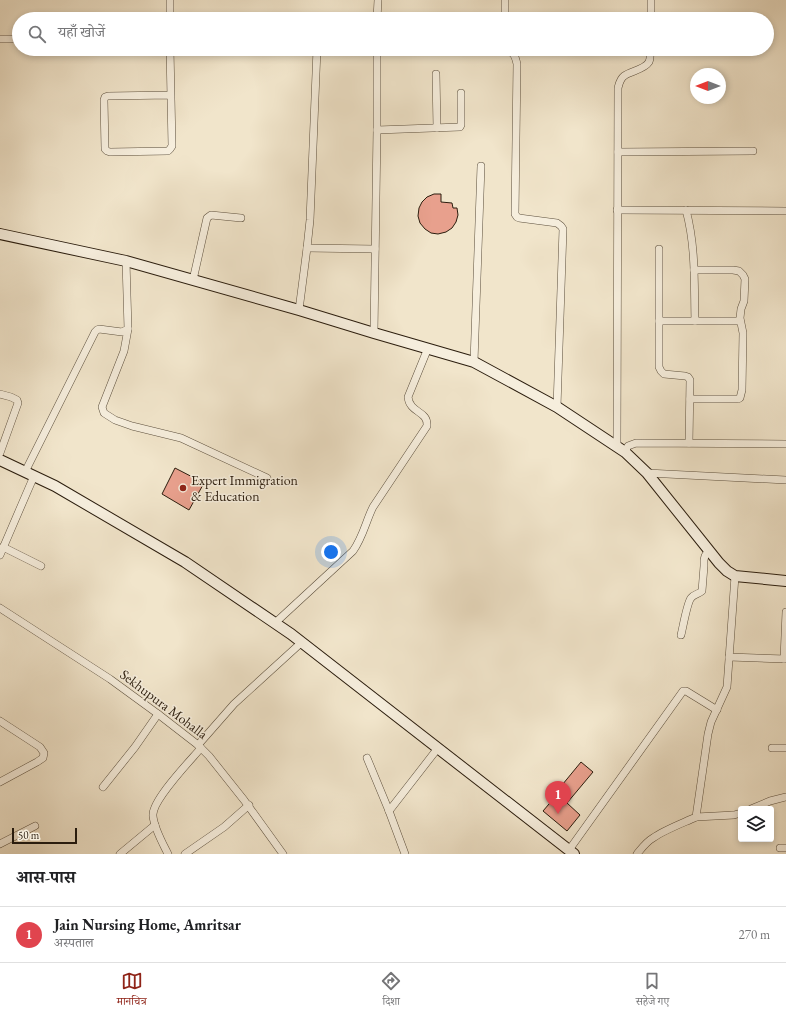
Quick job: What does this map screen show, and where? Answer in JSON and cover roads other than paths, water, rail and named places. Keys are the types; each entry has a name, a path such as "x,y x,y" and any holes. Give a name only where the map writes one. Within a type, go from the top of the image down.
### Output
{"street":[{"path":"170,0 170,12"},
{"path":"377,12 378,0"},
{"path":"505,0 505,12"},
{"path":"651,0 651,12"},
{"path":"0,39 12,39"},
{"path":"170,56 172,146 170,149 110,152 105,149 105,97 170,95"},
{"path":"299,310 307,248 312,177 317,56"},
{"path":"374,333 377,56"},
{"path":"514,56 517,64 515,214 519,218 557,223 563,228 557,407"},
{"path":"621,450 617,210 618,88 624,76 648,63 650,56"},
{"path":"436,74 437,128"},
{"path":"377,130 460,127 462,125 461,93"},
{"path":"618,152 753,150"},
{"path":"474,362 481,166"},
{"path":"617,210 786,211"},
{"path":"686,210 692,236 695,321"},
{"path":"193,280 206,218 211,215 241,218"},
{"path":"0,234 126,261 474,362 557,407 621,450 647,473 727,571 735,576 786,581"},
{"path":"307,248 375,249"},
{"path":"659,249 659,367 664,374 685,376 690,380 689,444"},
{"path":"126,261 128,329 124,350 102,407 104,413 115,420 132,426 181,438 266,478"},
{"path":"690,399 735,400 740,398 742,390 744,339 740,321 745,292 745,279 743,275 739,271 733,270 694,270"},
{"path":"659,322 740,321"},
{"path":"0,555 30,474 96,332 99,329 122,332 128,329"},
{"path":"275,623 353,551 358,544 368,516 373,507 427,426 425,417 411,406 408,397 428,348"},
{"path":"0,394 11,397 17,400 18,403 0,453"},
{"path":"621,450 636,443 786,444"},
{"path":"0,460 55,486 185,562 275,623 302,642 573,853 682,691 686,691 717,710"},
{"path":"647,473 786,480"},
{"path":"3,547 41,566"},
{"path":"681,635 688,604 691,598 702,591 704,560 709,550"},
{"path":"696,817 708,734 711,722 727,687 735,576"},
{"name":"Sekhupura Mohalla","path":"0,608 110,679 199,746 249,805 283,854"},
{"path":"729,658 785,659 786,612"},
{"path":"168,854 154,825 153,812 155,806 199,746 234,704 302,642"},
{"path":"102,787 135,748 158,714"},
{"path":"0,721 40,746 44,753 43,758 37,762 0,782"},
{"path":"389,811 438,748"},
{"path":"772,748 786,748"},
{"path":"367,758 405,854"},
{"path":"758,806 786,797"},
{"path":"185,854 224,827 249,805"},
{"path":"637,854 653,837 696,817 728,816 738,814"},
{"path":"120,854 154,825"},
{"path":"0,844 35,826"}],"place":[{"name":"Expert Immigration & Education","path":"183,488"},
{"name":"Jain Nursing Home, Amritsar","path":"558,814"}]}
